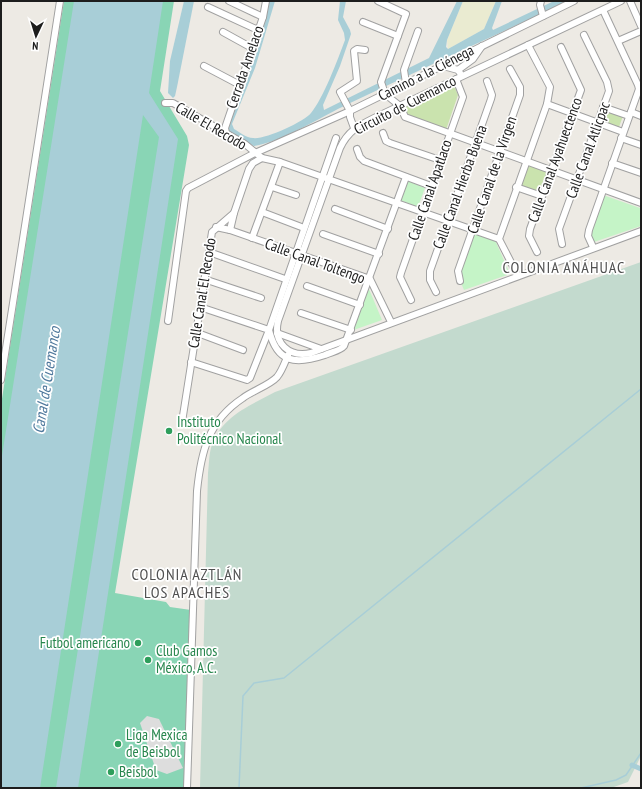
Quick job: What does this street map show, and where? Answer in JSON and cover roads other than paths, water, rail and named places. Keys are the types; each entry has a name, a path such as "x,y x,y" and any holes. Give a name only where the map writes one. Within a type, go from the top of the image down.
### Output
{"street":[{"path":"1,380 60,1"},
{"path":"229,1 263,17"},
{"name":"Cerrada Amelaco","path":"225,129 263,17 266,1"},
{"path":"378,1 387,3 406,14 381,82 385,93 400,106 405,117 641,203"},
{"name":"Camino a la Ciénega","path":"168,321 186,191 192,186 255,153 443,66 482,45 574,1"},
{"name":"Circuito de Cuemanco","path":"191,362 248,380 250,378 285,279 298,254 304,228 340,148 349,132 354,128 400,106 458,75 528,45 621,1"},
{"path":"630,1 641,26"},
{"path":"541,3 543,15"},
{"path":"208,8 258,30"},
{"path":"594,247 588,236 588,230 639,89 603,10"},
{"path":"362,22 398,36"},
{"path":"406,82 404,70 418,31"},
{"path":"618,41 641,31"},
{"path":"223,32 252,48"},
{"name":"Calle Canal Atlicpac","path":"562,244 559,229 609,88 584,35"},
{"path":"443,66 458,75 473,59 482,45"},
{"path":"499,239 516,187 547,104 550,87 528,45"},
{"name":"Calle Canal Ayahuectenco","path":"537,252 529,232 581,90 561,47"},
{"path":"354,128 349,110 342,98 341,90 357,81 355,49 365,50"},
{"path":"204,66 240,85"},
{"name":"Calle Canal de la Virgen","path":"460,281 458,271 521,91 510,70"},
{"name":"Calle Canal Apatlaco","path":"411,300 400,277 463,97 458,75"},
{"name":"Calle Canal Hierba Buena","path":"436,292 429,276 491,99 492,95 487,81"},
{"name":"Calle El Recodo","path":"165,103 173,103 225,129 255,153"},
{"path":"547,104 597,123 641,145"},
{"path":"603,107 641,116"},
{"path":"383,132 386,141 390,143 440,160"},
{"path":"326,178 336,138"},
{"path":"357,149 360,157 364,161 431,186"},
{"path":"255,153 262,158 280,162 499,239 518,276"},
{"path":"230,230 234,213 249,169 253,163 262,158"},
{"path":"252,238 280,162"},
{"path":"612,163 641,173"},
{"path":"200,307 268,330 274,345 286,359 297,361 310,360 342,348 348,339 398,204 406,177"},
{"name":"Circuito de Cuemanco","path":"277,333 278,321 298,254 326,178"},
{"path":"272,187 296,195"},
{"path":"516,187 542,196"},
{"path":"335,209 388,230"},
{"path":"262,212 304,228"},
{"name":"Calle Canal El Recodo","path":"182,422 212,232 234,213"},
{"name":"Calle Canal Toltengo","path":"216,227 230,230 370,279 391,322"},
{"path":"277,333 279,341 290,352 302,354 321,349 594,247 641,231"},
{"path":"323,234 379,254"},
{"path":"209,252 285,279"},
{"path":"204,279 261,298"},
{"path":"307,286 360,305"},
{"path":"301,313 351,330"},
{"path":"195,332 243,350"},
{"path":"277,333 321,349"},
{"path":"187,788 197,491 200,462 206,441 219,421 241,399 275,379 290,352"}],"water":[{"name":"Canal de Cuemanco","path":"74,1 163,1 149,93 178,139 78,788 56,788 159,137 143,115 40,788 1,788 1,462"},
{"path":"184,1 194,1 177,87 173,98 168,93 170,61"},
{"path":"268,1 275,1 255,68 232,124 234,129 250,138 266,136 301,121 316,107 330,78 345,40 344,33 338,20 340,1 346,1 343,17 351,34 340,66 323,105 324,110 429,58 457,1 463,1 447,40 446,47 448,49 484,29 496,1 502,1 492,28 493,30 554,1 569,1 375,91 289,134 265,144 254,146 229,132 227,127"}],"waterway":[{"path":"239,788 243,696 254,683 284,678 641,389"},
{"path":"581,788 616,780 626,775 641,753"},
{"path":"632,765 641,769"}],"place":[{"name":"Instituto Politécnico Nacional","path":"169,431"},
{"name":"Futbol americano","path":"138,643"},
{"name":"Club Gamos México, A.C.","path":"148,660"},
{"name":"Liga Mexica de Beisbol","path":"118,744"},
{"name":"Beisbol","path":"111,772"}],"district":[{"name":"COLONIA ANÁHUAC","path":"564,267"},
{"name":"COLONIA AZTLÁN LOS APACHES","path":"187,583"}]}
